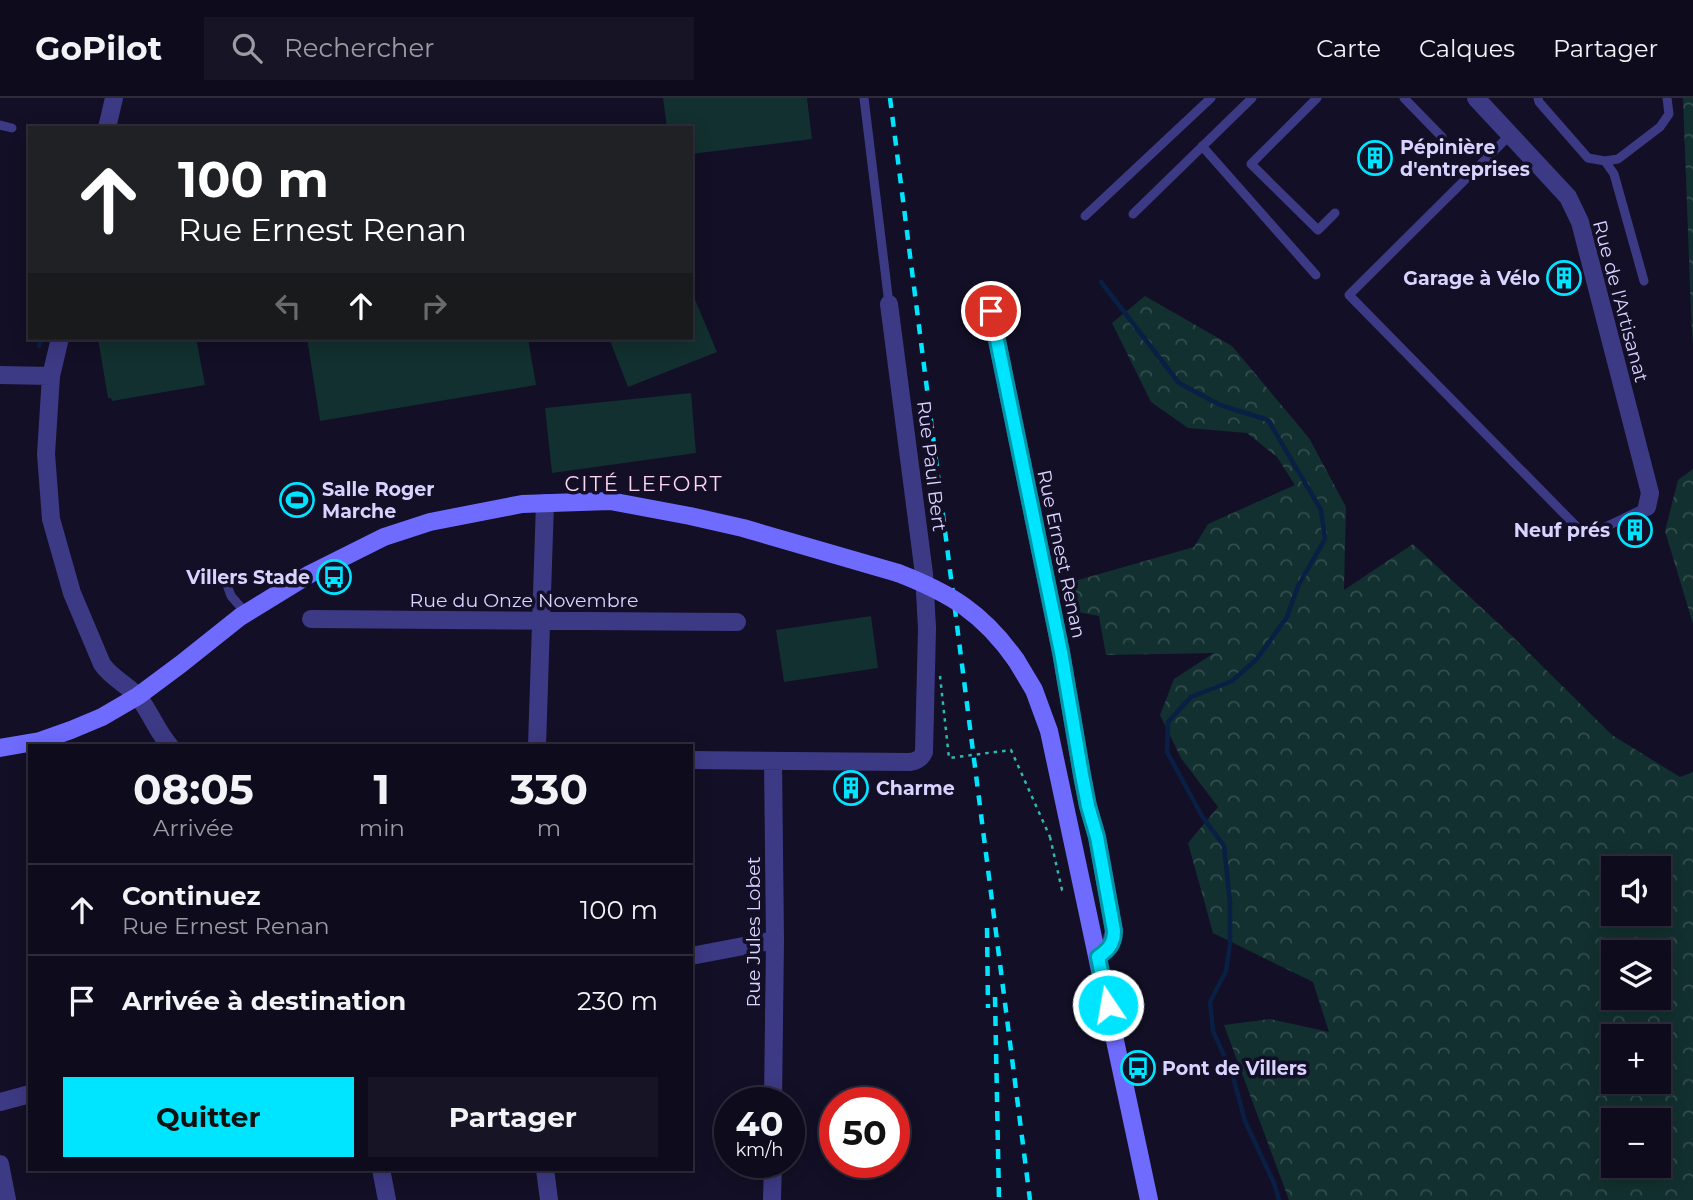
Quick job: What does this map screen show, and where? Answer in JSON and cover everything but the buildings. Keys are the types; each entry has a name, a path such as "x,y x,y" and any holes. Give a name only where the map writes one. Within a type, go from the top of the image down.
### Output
{"main road":[{"path":"0,748 40,741 102,716 138,696 246,613 310,574 384,537 430,522 522,504 610,501 743,528 898,573 928,585 965,606 994,631 1034,690 1044,715 1083,886 1149,1200"}],"street":[{"path":"107,126 114,98"},
{"name":"Rue de l'Artisanat","path":"1476,98 1568,197 1580,222 1650,493 1647,507"},
{"name":"Rue Paul Bert","path":"773,761 910,762 922,757 924,752 927,628 925,574 889,304"},
{"name":"Rue Ernest Renan","path":"991,311 1061,652 1088,806 1097,837 1114,931 1110,946 1098,957"},
{"path":"60,340 51,376 46,453 51,519 72,593 102,664 108,673 138,696 166,744"},
{"path":"0,375 51,376"},
{"path":"537,744 545,503"},
{"name":"Rue du Onze Novembre","path":"311,619 737,622"},
{"path":"693,760 773,761"},
{"name":"Rue Jules Lobet","path":"773,761 773,1087"},
{"path":"693,956 775,940"},
{"path":"0,1102 28,1095"},
{"path":"0,1164 7,1200"},
{"path":"381,1171 387,1200"},
{"path":"545,1171 549,1200"},
{"path":"772,1200 773,1178"}],"lane":[{"name":"Rue Paul Bert","path":"864,98 889,304"},
{"path":"1085,216 1212,98"},
{"path":"1133,214 1252,98"},
{"path":"1317,98 1251,164 1318,230 1335,213"},
{"path":"1404,98 1442,137"},
{"path":"1538,98 1588,158 1605,161 1618,159 1660,127 1670,114 1667,98"},
{"path":"0,125 12,128"},
{"path":"1510,135 1349,295 1579,529 1595,532 1647,507"},
{"path":"1202,146 1316,275"},
{"path":"1605,161 1614,174 1644,281"},
{"path":"226,582 231,596 246,613"}],"path":[{"path":"940,676 949,758 1012,750 1050,837 1062,890 1083,886"}],"green space":[{"path":"663,98 807,98 812,139 693,154 693,126 667,126"},
{"path":"1683,98 1693,98 1693,346 1691,313"},
{"path":"693,295 717,352 628,387 610,340 693,340"},
{"path":"1145,296 1232,346 1309,438 1346,507 1344,590 1413,544 1512,636 1612,735 1680,777 1693,772 1693,1200 1289,1200 1224,1025 1270,1019 1329,1032 1313,982 1213,933 1188,843 1218,807 1181,758 1160,715 1174,679 1214,653 1106,655 1099,616 1067,610 1064,584 1194,547 1208,524 1295,485 1277,457 1247,433 1188,428 1151,402 1112,323"},
{"path":"98,340 196,340 205,385 112,401 108,398"},
{"path":"307,340 528,340 536,385 320,421"},
{"path":"691,393 696,453 552,473 545,408"},
{"path":"1693,469 1693,624 1665,531 1678,480"},
{"path":"871,616 878,668 784,682 776,630"}],"waterway":[{"path":"1101,282 1179,383 1220,405 1268,420 1321,510 1325,539 1298,586 1287,617 1256,660 1232,681 1191,697 1168,722 1167,752 1202,816 1224,846 1230,902 1230,944 1226,971 1210,1002 1213,1031 1232,1073 1245,1121 1274,1183 1279,1200"},
{"path":"39,346 40,340"}],"railway":[{"path":"890,98 1030,1200"},
{"path":"987,928 988,1008"},
{"path":"995,997 999,1200"}],"place":[{"name":"Pépinière d'entreprises","path":"1375,158"},
{"name":"Garage à Vélo","path":"1564,278"},
{"name":"Salle Roger Marche","path":"297,500"},
{"name":"Neuf prés","path":"1635,530"},
{"name":"Villers Stade","path":"334,577"},
{"name":"Charme","path":"851,788"},
{"name":"Pont de Villers","path":"1138,1068"}],"district":[{"name":"CITÉ LEFORT","path":"644,484"}],"route":[{"path":"991,311 1061,652 1075,741 1097,837 1114,931 1110,946 1098,957 1108,1005"}]}
